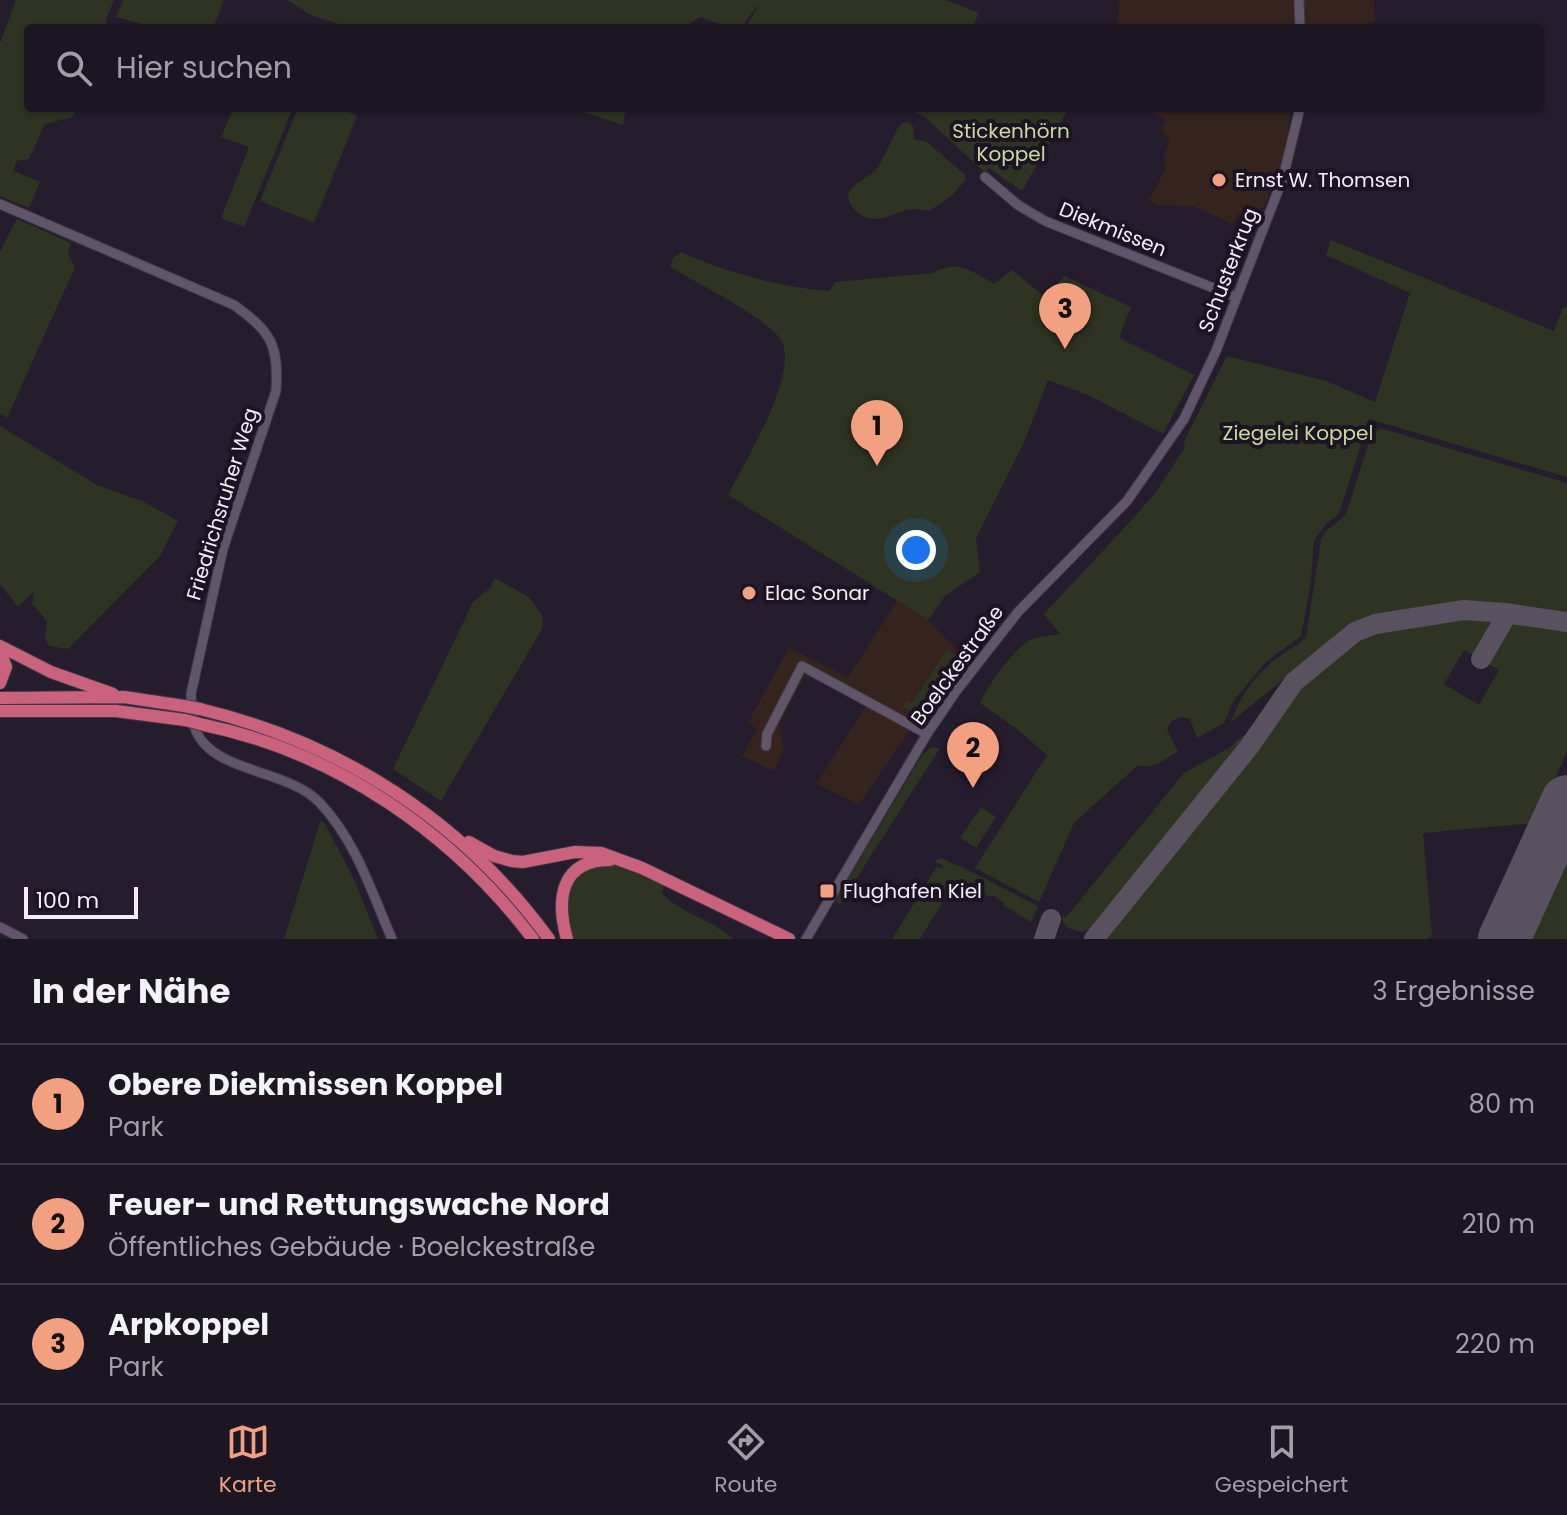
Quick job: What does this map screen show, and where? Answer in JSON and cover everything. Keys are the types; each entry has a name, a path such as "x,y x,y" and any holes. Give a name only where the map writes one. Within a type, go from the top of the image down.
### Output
{"highway":[{"path":"0,648 6,667 0,683"},
{"path":"0,648 51,672 124,697"},
{"path":"0,698 124,697 184,706 246,721 326,752 384,783 453,834 503,881 549,939"},
{"path":"0,711 116,711 185,720 247,735 297,754 343,776 401,811 455,853 494,892 533,939"},
{"path":"453,834 494,856 512,861 585,852 601,853 625,861 789,939"},
{"path":"567,939 561,898 571,876 590,862 625,861"},
{"path":"750,922 764,939"}],"street":[{"path":"1299,0 1300,24"},
{"name":"Schusterkrug","path":"1171,439 1184,419 1216,351 1283,178 1299,112"},
{"name":"Diekmissen","path":"985,177 1018,205 1045,221 1236,297"},
{"name":"Friedrichsruher Weg","path":"0,204 234,305 257,321 269,336 278,363 276,391 223,549 191,694 192,715 202,740 222,756 231,762 287,780 320,803 356,855 392,939"},
{"name":"Boelckestraße","path":"806,939 927,734 957,690 1018,612 1127,501 1171,439"},
{"path":"766,746 767,734 802,666 927,734"},
{"path":"0,927 23,939"}],"shaded area":[{"path":"1119,0 1374,0 1375,22 1361,24 1118,24"},
{"path":"1154,112 1290,112 1288,137 1280,169 1259,220 1239,213 1232,224 1193,206 1156,205 1149,200 1166,168 1164,155 1170,141 1161,131 1165,119 1153,115"},
{"path":"897,601 928,620 961,654 859,805 816,784 866,706 810,676 803,679 779,725 784,750 774,771 742,756 757,729 748,723 789,647 848,677"}],"green space":[{"path":"16,0 114,0 106,19 107,24 24,24 24,112 75,112 73,117 45,124 29,159 16,161 14,171 40,182 29,208 0,196 0,43"},
{"path":"123,0 224,0 215,24 142,24 116,17"},
{"path":"288,0 946,0 979,13 974,24 748,24 760,2 744,24 719,24 701,17 689,24 339,24 310,15"},
{"path":"232,112 291,112 244,227 221,218 249,147 221,137"},
{"path":"296,112 349,112 357,116 314,223 260,201"},
{"path":"583,112 625,112 623,125"},
{"name":"Stickenhörn Koppel","path":"914,112 1067,112 1022,191 989,168 985,173 925,117"},
{"path":"907,122 913,126 914,139 927,142 966,179 953,195 929,211 911,209 875,219 863,216 849,201 851,190 877,168 897,129"},
{"path":"17,219 71,243 68,254 75,267 7,418 0,413 0,252"},
{"name":"Ziegelei Koppel","path":"1331,240 1554,331 1563,307 1567,308 1567,477 1369,419 1339,514 1327,523 1314,540 1311,582 1301,636 1267,661 1234,700 1224,723 1197,738 1190,719 1182,717 1171,721 1167,730 1178,751 1154,765 1138,765 1074,823 1039,902 975,868 1047,755 980,703 1001,669 1022,646 1035,638 1060,634 1044,614 1156,492 1185,447 1183,444 1227,356 1326,381 1375,402 1410,293 1326,255"},
{"path":"681,252 754,278 830,291 835,282 933,273 957,267 972,271 994,284 1012,270 1046,298 1064,276 1131,307 1119,338 1194,375 1163,434 1088,395 1048,380 1025,440 976,538 980,572 945,596 928,620 728,495 767,419 783,375 785,357 782,342 764,323 670,267 673,258"},
{"path":"0,426 97,485 142,501 178,521 160,556 68,649 49,646 45,639 47,621 32,604 34,591 18,607 0,584"},
{"path":"1380,428 1567,483 1567,615 1507,606 1463,604 1374,617 1340,633 1231,722 1244,694 1257,677 1306,637 1321,539 1346,515 1371,435"},
{"path":"495,578 529,597 543,617 542,629 441,801 393,769 473,602 489,589"},
{"path":"1483,618 1494,621 1477,657 1464,650 1444,684 1479,705 1499,670 1485,662 1511,621 1567,629 1567,752 1535,823 1423,833 1432,936 1427,939 1106,939 1323,666 1338,652 1366,635 1444,619"},
{"path":"947,649 959,656 920,715 903,707 907,701 912,703"},
{"path":"1244,735 1092,928 1082,932 1068,928 1061,918 1067,916 1184,773 1229,748"},
{"path":"932,747 940,748 840,904 835,901 922,755"},
{"path":"981,807 996,817 976,848 960,838"},
{"path":"320,822 324,822 353,877 378,939 284,939"},
{"path":"1567,852 1567,939 1528,939"},
{"path":"941,858 1038,906 1031,922 993,895 989,897 970,885 966,891 954,884 920,939 892,939 937,866 942,869 943,866 934,861"},
{"path":"609,863 625,866 664,884 662,893 669,900 733,939 573,939 567,911 571,883 585,869"}],"taxiway":[{"path":"1094,939 1249,747 1294,682 1355,632 1375,624 1464,610 1567,622"},
{"path":"1481,659 1505,613"},
{"path":"1044,939 1051,919"}],"runway":[{"path":"1504,939 1567,801"}],"place":[{"name":"Ernst W. Thomsen","path":"1219,180"},
{"name":"Arpkoppel","path":"1065,349"},
{"name":"Obere Diekmissen Koppel","path":"877,466"},
{"name":"Elac Sonar","path":"749,593"},
{"name":"Feuer- und Rettungswache Nord","path":"973,788"},
{"name":"Flughafen Kiel","path":"827,891"}]}
